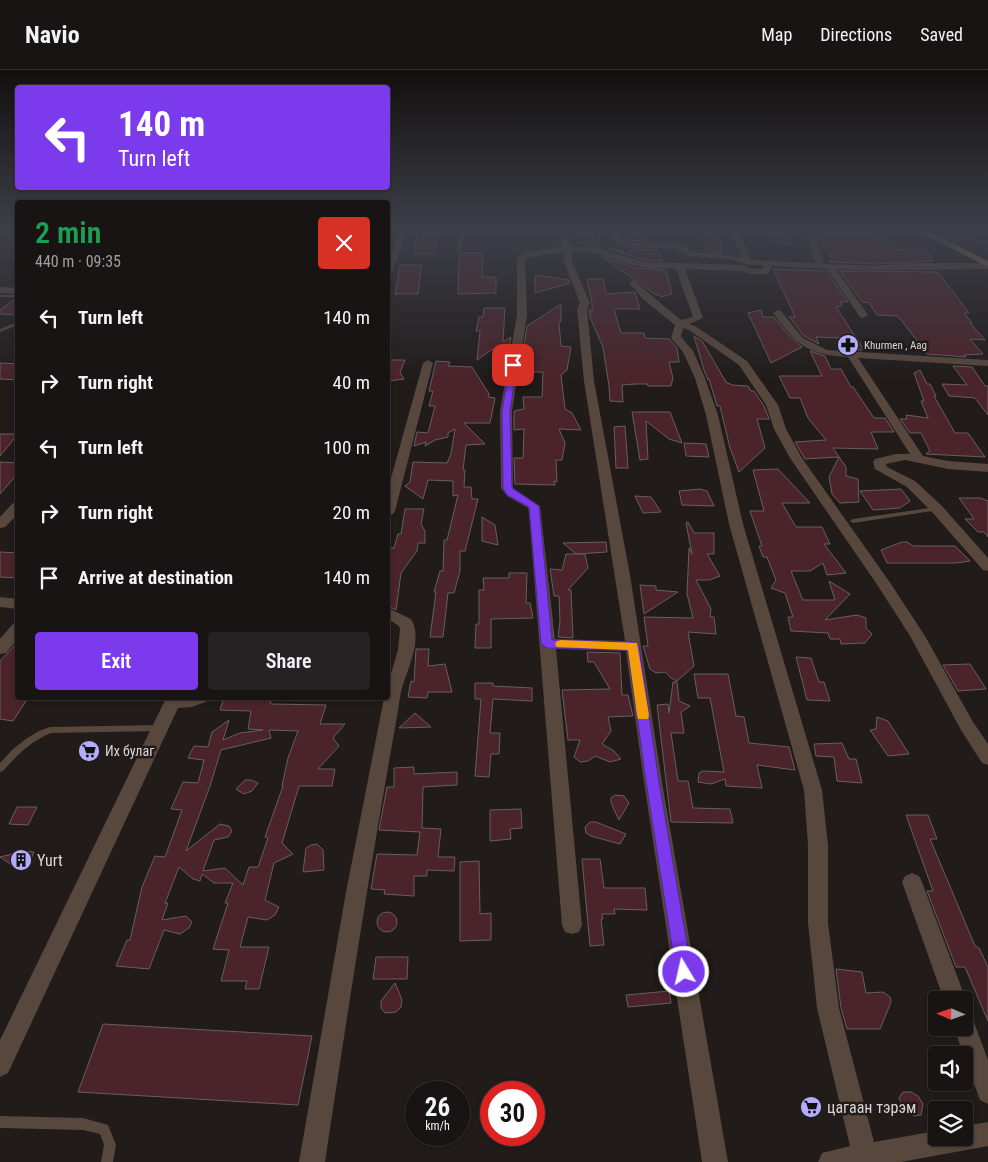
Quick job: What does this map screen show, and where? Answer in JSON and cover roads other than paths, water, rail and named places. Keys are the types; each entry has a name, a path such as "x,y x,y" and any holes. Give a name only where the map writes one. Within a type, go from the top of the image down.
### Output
{"street":[{"path":"521,280 522,315 506,411 508,488 511,492 534,506 572,926"},
{"path":"575,280 585,303 582,309 589,380 623,575 653,782 715,1162"},
{"path":"685,280 698,318 680,324 676,329 676,338 688,351 700,378 712,415 736,524 813,790 818,845 818,923 828,1008 865,1157"},
{"path":"839,280 862,315"},
{"path":"633,283 646,297 680,324 692,328 743,363 772,405 780,428 796,458 889,592 917,636 966,726 988,758"},
{"path":"0,290 15,291"},
{"path":"778,313 800,340 825,353 988,363"},
{"path":"852,356 918,457"},
{"path":"390,504 428,363"},
{"path":"988,468 949,465 918,457 898,457 879,462 881,469 912,484 937,509 988,568"},
{"path":"0,524 15,509"},
{"path":"0,602 15,604"},
{"path":"312,1162 358,882 389,711 406,650 408,629 406,623 390,614"},
{"path":"0,649 15,632"},
{"path":"547,644 633,646"},
{"path":"0,1065 173,700 194,700"},
{"path":"912,882 952,991"},
{"path":"968,1036 988,1092"},
{"path":"831,1162 988,1134"}],"lane":[{"path":"0,296 15,296"},
{"path":"0,331 15,324"},
{"path":"853,521 937,509"},
{"path":"0,769 11,755 36,735 50,730 160,728"},
{"path":"0,1122 83,1124 104,1129 110,1145 107,1162"}],"place":[{"name":"Khurmen , Aag","path":"848,345"},
{"name":"Их булаг","path":"89,751"},
{"name":"Yurt","path":"21,860"},
{"name":"цагаан тэрэм","path":"811,1107"}]}
